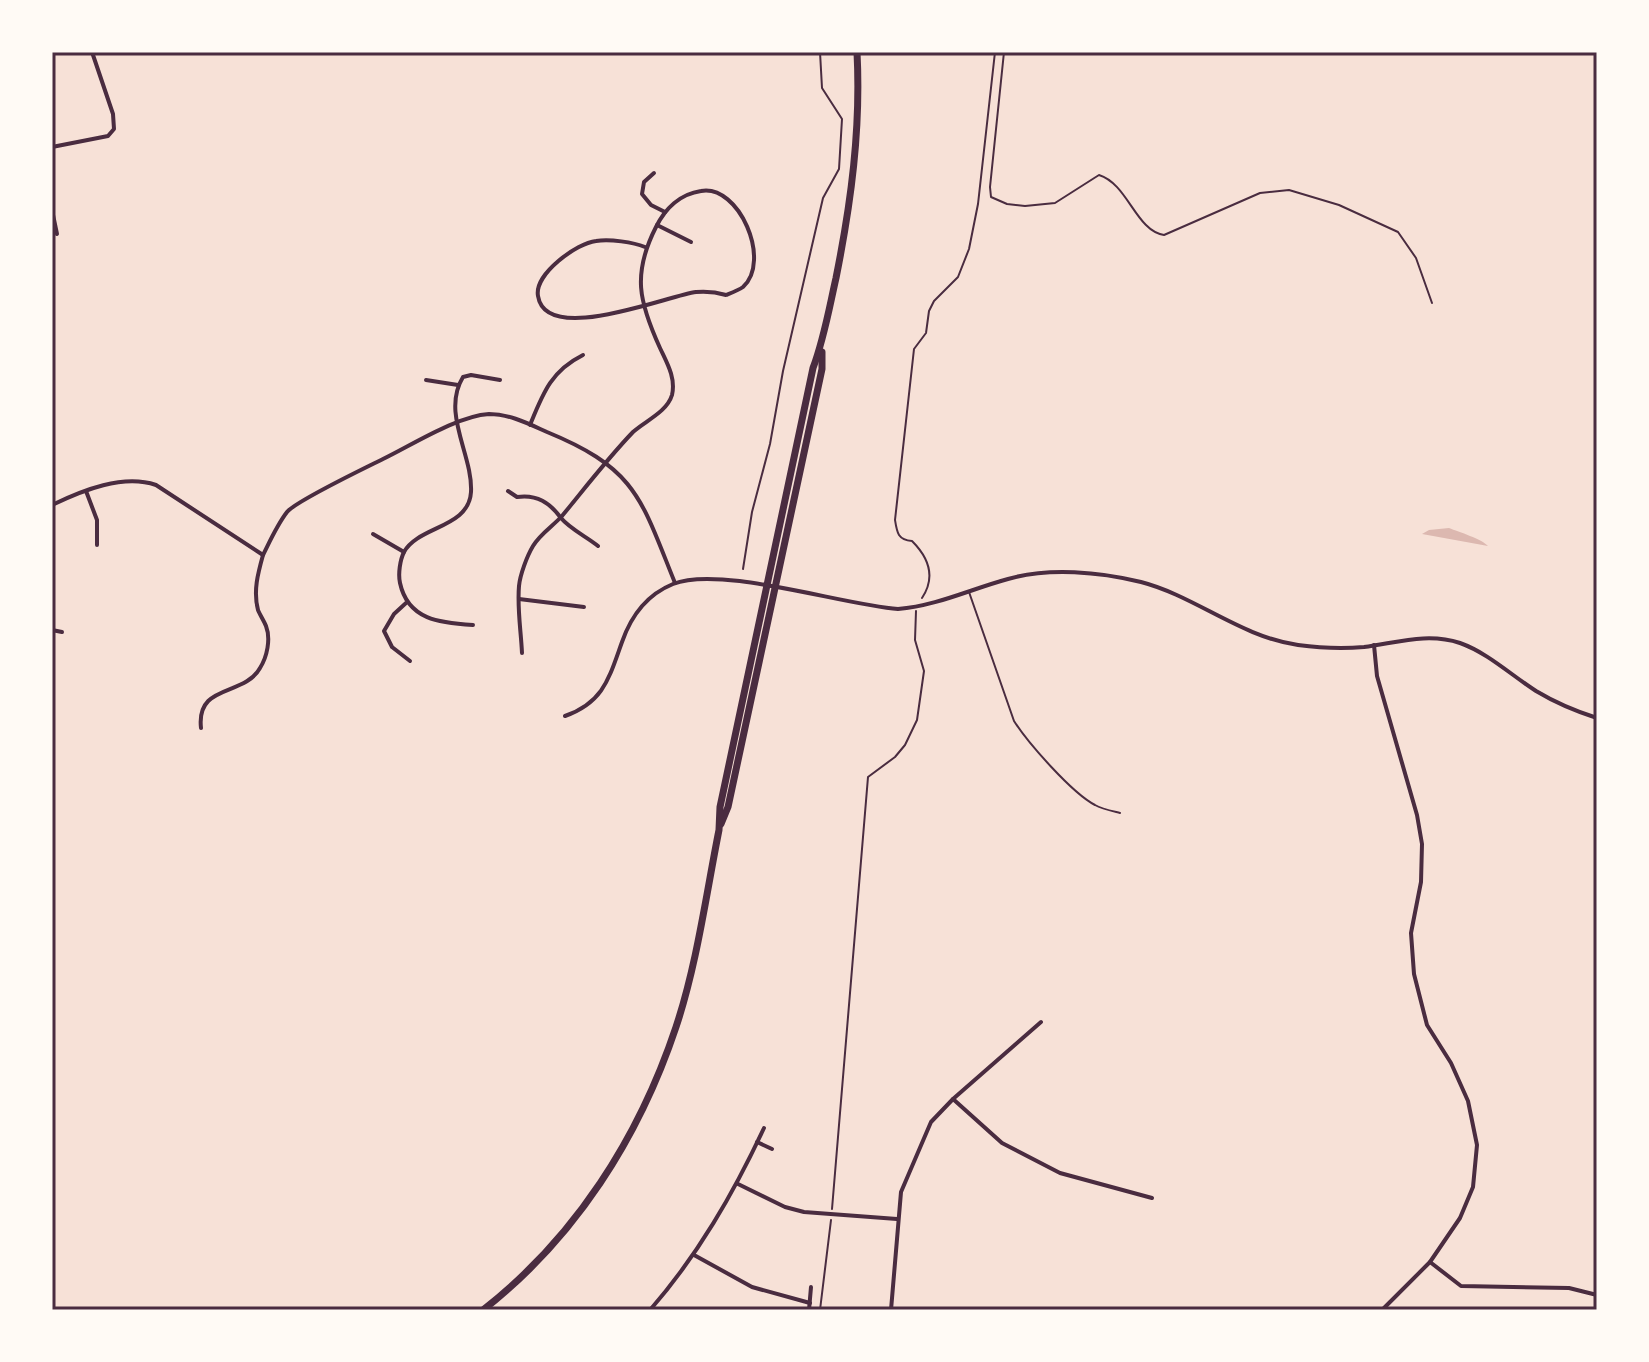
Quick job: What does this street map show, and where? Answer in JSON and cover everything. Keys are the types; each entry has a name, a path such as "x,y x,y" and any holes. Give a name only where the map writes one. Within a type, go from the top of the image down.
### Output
{"highway":[{"path":"719,830 728,807 822,369 822,345 855,170 857,52"},
{"path":"483,1310 542,1256 596,1190 654,1088 677,1025 719,830 720,807 765,586 813,368 822,345"}],"street":[{"path":"52,147 108,136 114,129 113,114 92,52"},
{"path":"654,173 644,182 642,194 651,205 665,212"},
{"path":"522,653 519,584 533,546 631,435 666,406 672,394 670,369 643,305 639,283 645,247 657,225 673,203 688,195 703,190 719,192 735,207 750,232 755,251 751,272 743,287 726,295 711,291 693,292 643,305 608,315 569,318 554,316 543,309 537,294 542,278 578,247 596,241 645,247"},
{"path":"52,210 57,234"},
{"path":"657,225 691,242"},
{"path":"530,425 545,389 566,364 583,355"},
{"path":"473,625 442,623 424,616 406,603 399,576 404,552 461,513 471,495 457,423 458,385 463,377 471,375 500,380"},
{"path":"426,380 458,385"},
{"path":"201,728 200,715 207,702 220,692 243,684 259,671 267,651 268,630 258,610 256,583 263,555 288,510 457,423 490,414 514,418 576,443 607,463 634,490 646,510 675,583"},
{"path":"52,505 86,491 141,480 156,485 263,555"},
{"path":"86,491 97,520 97,545"},
{"path":"508,491 517,497 530,495 558,510 561,517 598,546"},
{"path":"373,534 404,552"},
{"path":"565,716 595,699 612,675 631,620 647,600 675,583 704,579 777,587 884,608 916,607 1023,576 1100,574 1142,582 1241,627 1294,644 1343,649 1427,637 1459,643 1477,650 1548,698 1597,718"},
{"path":"519,599 584,607"},
{"path":"406,603 394,614 384,631 392,647 410,661"},
{"path":"52,630 62,632"},
{"path":"1374,645 1377,676 1417,815 1422,844 1421,882 1411,933 1414,974 1427,1025 1451,1063 1468,1101 1477,1145 1477,1170 1460,1218 1430,1262 1382,1310"},
{"path":"891,1310 901,1192 931,1122 1041,1022"},
{"path":"953,1099 1002,1143 1060,1173 1152,1198"},
{"path":"650,1310 694,1255 738,1184 764,1128"},
{"path":"757,1142 772,1149"},
{"path":"738,1184 785,1207 897,1219"},
{"path":"694,1255 752,1287 810,1303"},
{"path":"1430,1262 1461,1286 1569,1288 1597,1295"},
{"path":"809,1310 811,1287"}],"lane":[{"path":"1004,52 990,187 991,197 996,201 1025,206 1055,203 1099,175 1113,181 1150,230 1164,235 1260,193 1289,190 1339,205 1398,232 1416,258 1432,303"},
{"path":"969,591 1014,721 1022,733 1077,792 1094,805 1120,813"}],"path":[{"path":"743,569 752,512 770,444 783,371 823,198 839,169 842,119 822,88 820,52"},
{"path":"820,1310 832,1214 868,777 895,757 905,745 917,720 924,671 915,640 916,607 930,586 926,555 912,541 904,541 898,536 895,520 914,349 926,333 929,311 934,301 958,277 969,249 978,204 995,52"}],"shaded area":[{"path":"1449,528 1476,538 1488,546 1422,534"}]}
